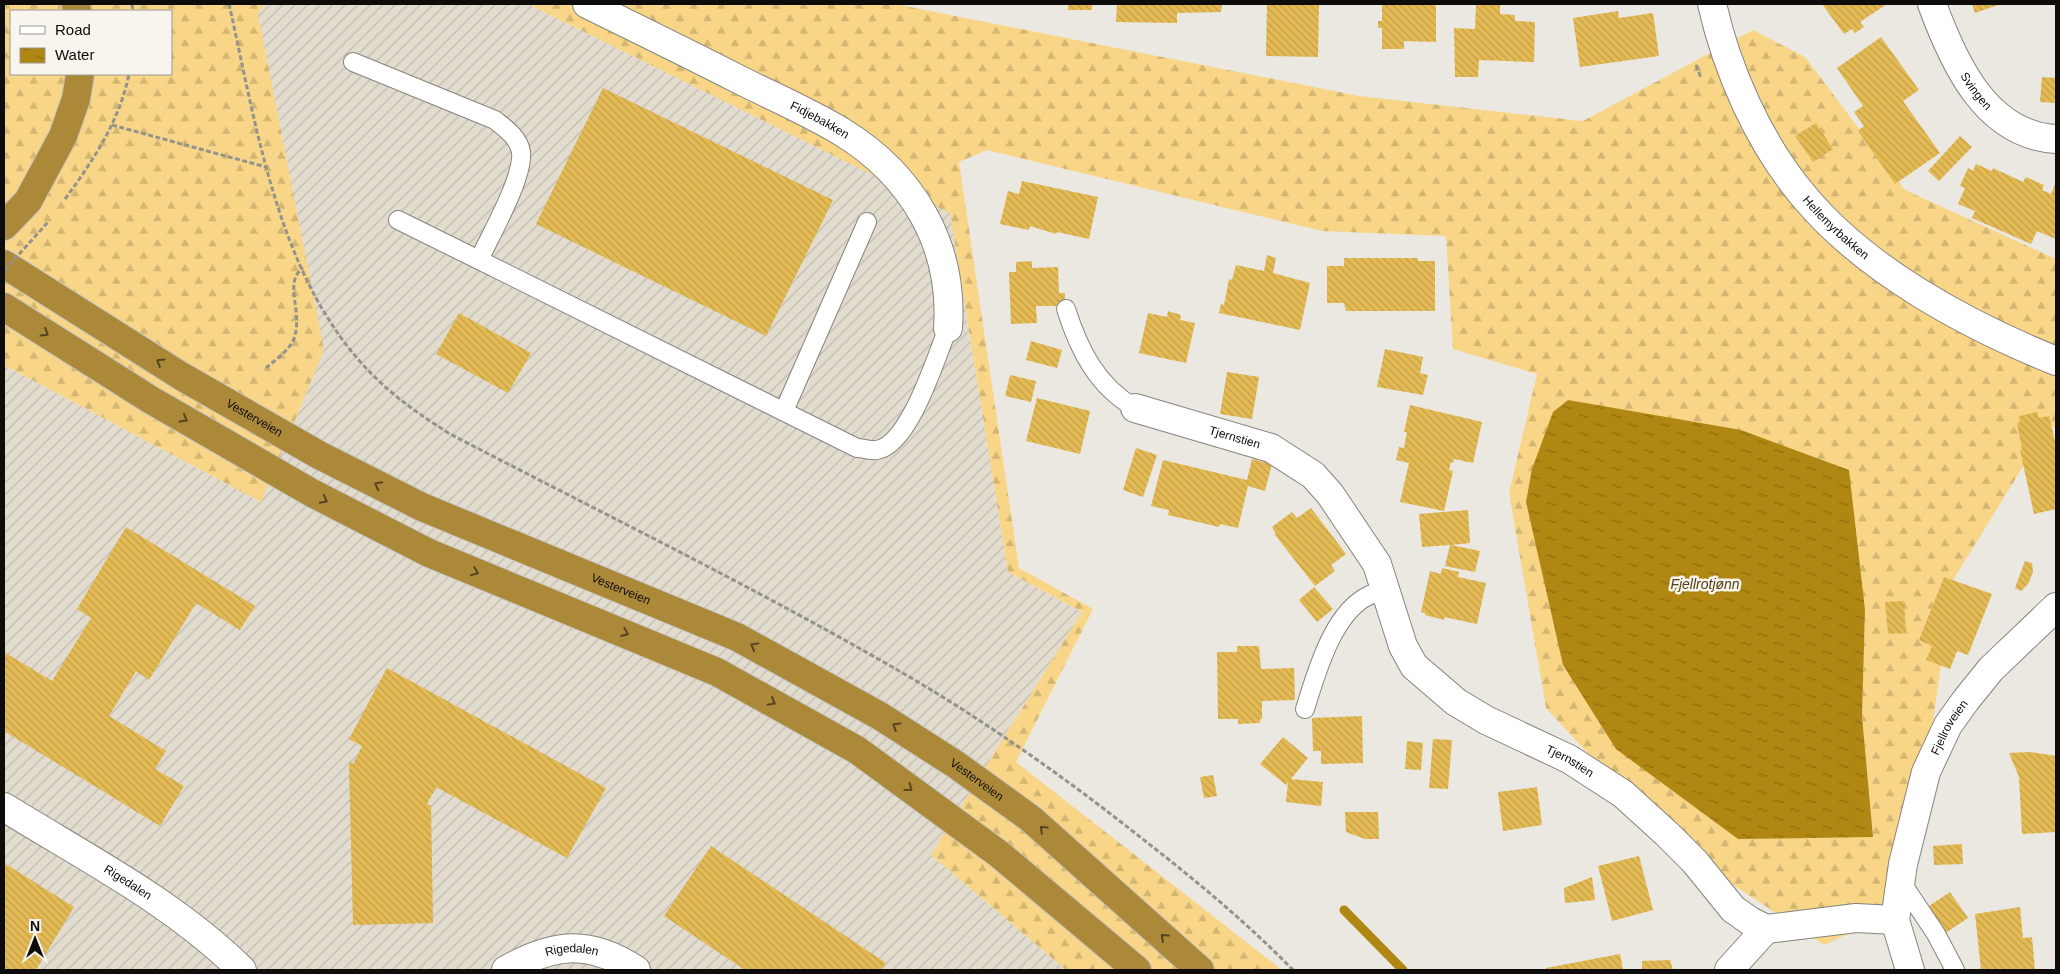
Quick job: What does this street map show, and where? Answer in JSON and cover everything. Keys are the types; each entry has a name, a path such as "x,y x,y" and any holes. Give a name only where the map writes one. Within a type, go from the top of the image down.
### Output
{"highway":[{"path":"4,226 28,201 63,136 76,99 80,75"},
{"path":"4,251 62,300"},
{"name":"Vesterveien","path":"4,264 182,376 328,459 422,507 737,637 880,716 955,764 1031,818 1200,970"},
{"path":"4,307 151,400 312,493 429,553 717,672 857,750 999,854 1137,970"}],"street":[{"name":"Fidjebakken","path":"587,4 802,110 842,132 871,153 897,178 921,209 935,235 943,258 950,307 948,328"},
{"name":"Hellemyrbakken","path":"1712,4 1720,37 1734,77 1754,119 1802,194 1826,220 1887,270 1928,297 2000,337 2056,361"},
{"name":"Svingen","path":"1932,4 1954,61 1970,86 1993,112 2020,129 2045,138 2056,139"},
{"name":"Tjernstien","path":"1135,408 1271,448 1313,475 1330,494 1377,564 1402,646 1414,666 1434,686 1456,702 1486,720 1569,759 1623,794 1695,862 1733,909 1766,929"},
{"name":"Fjellroveien","path":"1910,970 1895,920 1899,880 1926,772 1948,725 1991,669 2056,608"},
{"name":"Rigedalen","path":"4,807 175,912 214,943 242,970"},
{"path":"1729,970 1766,929 1856,918 1895,920"},
{"name":"Rigedalen","path":"506,970 538,954 556,948 575,947 606,954 636,970"}],"lane":[{"path":"353,62 495,120 512,133 521,151 520,170 479,260"},
{"path":"398,220 858,448 878,450 897,439 911,420 948,328"},
{"path":"784,411 867,222"},
{"name":"Tjernstien","path":"1066,309 1076,340 1090,365 1119,399 1135,408"},
{"path":"1305,709 1319,663 1340,624 1355,605 1371,595 1386,594"},
{"path":"1899,880 1936,934 1955,970"}],"path":[{"path":"229,4 272,193 290,243 316,298 359,360 385,387 425,418 458,438 822,628 889,665 976,718 1123,823 1227,909 1293,970"},
{"path":"64,201 80,179 112,125 120,109 129,75"},
{"path":"112,125 266,167"},
{"path":"4,270 54,215"},
{"path":"266,368 292,342 298,316 293,281 296,273 302,268"}],"shaded area":[{"path":"264,4 528,4 950,212 1008,572 1082,612 931,855 1066,970 4,970 4,365 261,502 258,14"}],"green space":[{"path":"4,4 264,4 258,14 324,350 261,502 4,365"},
{"path":"528,4 895,4 1359,96 1583,121 1753,30 1805,57 1905,190 2056,259 2056,427 2048,426 1953,580 1928,757 1897,911 1824,945 1673,845 1546,708 1509,493 1537,374 1453,349 1446,236 1322,231 987,150 959,162 1019,568 1093,609 1016,762 1282,970 1066,970 931,855 1082,612 1008,572 950,213","holes":["1568,400 1865,610 1862,716 1873,837"]}],"water":[{"name":"Fjellrotjønn","path":"1568,400 1741,430 1849,470 1865,610 1862,716 1873,837 1738,839 1616,749 1563,665 1526,502 1532,469 1553,412"}],"building":[{"path":"1068,4 1092,4 1092,10 1068,10"},
{"path":"1117,4 1222,4 1221,12 1177,13 1177,23 1116,22"},
{"path":"1267,4 1319,4 1318,57 1266,56"},
{"path":"1382,4 1436,4 1436,42 1404,41 1404,49 1382,49 1382,28 1378,28 1378,21 1382,21"},
{"path":"1476,4 1500,4 1500,14 1515,15 1515,21 1535,22 1534,62 1479,60 1478,77 1455,77 1454,28 1475,29"},
{"path":"1822,4 1887,4 1860,22 1864,27 1855,33 1852,29 1844,34"},
{"path":"1972,4 2001,4 1975,13"},
{"path":"1618,11 1619,18 1653,13 1659,56 1580,67 1573,18"},
{"path":"1881,37 1919,90 1903,101 1940,153 1895,184 1858,131 1864,126 1854,112 1863,106 1837,68"},
{"path":"2042,77 2056,78 2056,103 2040,102"},
{"path":"603,88 833,200 766,336 536,224"},
{"path":"1816,123 1833,149 1813,162 1795,136"},
{"path":"1960,136 1972,147 1939,181 1928,171"},
{"path":"1976,164 1992,171 1993,168 2023,182 2026,177 2044,185 2042,190 2051,194 2056,182 2056,239 2037,231 2031,244 1972,218 1975,211 1958,204 1965,188 1960,186 1968,168 1973,171"},
{"path":"1022,181 1098,197 1089,239 1057,232 1056,234 1030,226 1029,230 1000,224 1008,191 1019,194"},
{"path":"1267,255 1276,258 1273,273 1310,283 1300,330 1219,313 1221,304 1224,305 1229,279 1232,280 1236,265 1264,271"},
{"path":"1344,258 1418,258 1418,261 1435,261 1435,311 1346,311 1344,303 1327,303 1327,266 1344,266"},
{"path":"1032,261 1032,268 1058,267 1059,293 1065,293 1065,302 1059,302 1059,306 1036,306 1037,323 1011,324 1009,272 1016,272 1016,262"},
{"path":"1168,311 1181,315 1180,320 1195,323 1186,363 1139,353 1148,313 1167,317"},
{"path":"459,313 531,353 508,393 436,354"},
{"path":"1031,341 1062,350 1057,368 1026,360"},
{"path":"1385,349 1423,357 1420,373 1428,375 1423,395 1377,387"},
{"path":"1227,372 1259,377 1252,419 1220,414"},
{"path":"1010,375 1036,381 1031,402 1005,396"},
{"path":"1037,398 1090,411 1080,454 1026,441"},
{"path":"1410,405 1482,422 1473,463 1454,459 1453,463 1451,462 1449,470 1453,471 1444,511 1400,502 1409,463 1396,460 1399,447 1404,448 1407,432 1404,432"},
{"path":"2037,412 2039,418 2049,416 2056,445 2056,509 2034,514 2020,450 2022,449 2017,423 2020,422 2019,416"},
{"path":"1136,448 1157,455 1143,497 1123,490"},
{"path":"1252,459 1272,464 1265,491 1248,486 1238,528 1220,524 1219,527 1168,515 1169,510 1151,506 1163,460 1247,480"},
{"path":"1311,508 1346,554 1331,565 1335,571 1315,586 1275,535 1272,527 1292,512 1297,518"},
{"path":"1468,510 1470,543 1451,545 1480,551 1475,572 1445,566 1450,545 1422,547 1419,514"},
{"path":"126,527 255,606 240,630 196,603 149,680 136,671 109,716 166,751 155,769 184,786 160,826 4,731 4,652 52,681 91,618 77,609"},
{"path":"2025,561 2032,563 2033,572 2028,584 2021,591 2015,588"},
{"path":"1442,568 1459,572 1458,577 1486,583 1477,624 1444,617 1444,620 1425,615 1425,613 1421,612 1430,571 1441,574"},
{"path":"1944,577 1992,594 1968,655 1957,651 1950,669 1926,660 1932,646 1919,640"},
{"path":"1314,587 1333,609 1317,622 1299,600"},
{"path":"1904,601 1906,633 1888,634 1885,602"},
{"path":"1237,646 1259,646 1261,669 1294,668 1295,700 1262,701 1262,719 1260,719 1260,723 1238,724 1238,719 1218,719 1217,652 1237,652"},
{"path":"387,668 606,788 567,858 436,787 427,804 431,806 433,923 353,925 349,762 353,764 362,746 349,739"},
{"path":"1362,716 1363,763 1321,764 1321,751 1313,751 1312,718"},
{"path":"1283,737 1308,758 1291,779 1323,782 1321,806 1286,802 1288,782 1286,785 1260,764"},
{"path":"1433,739 1452,740 1448,789 1429,788"},
{"path":"1407,741 1423,743 1421,770 1405,769"},
{"path":"2031,752 2056,756 2056,832 2022,834 2019,777 2009,753"},
{"path":"1213,775 1217,796 1204,798 1200,777"},
{"path":"1537,787 1542,825 1503,831 1498,792"},
{"path":"1345,812 1378,812 1379,839 1365,839 1346,832"},
{"path":"1962,844 1963,864 1934,865 1933,846"},
{"path":"711,846 886,963 881,970 745,970 664,916"},
{"path":"1639,856 1653,910 1612,921 1598,866"},
{"path":"4,863 74,907 36,970 4,970"},
{"path":"1592,877 1595,900 1565,903 1564,888"},
{"path":"1950,892 1968,918 1941,936 1923,910"},
{"path":"2020,907 2023,938 2032,937 2035,970 1981,970 1975,914"},
{"path":"1620,954 1623,970 1546,970 1546,968"},
{"path":"1670,960 1673,970 1642,970 1642,961"}],"waterway":[{"path":"1344,910 1403,970"}]}
